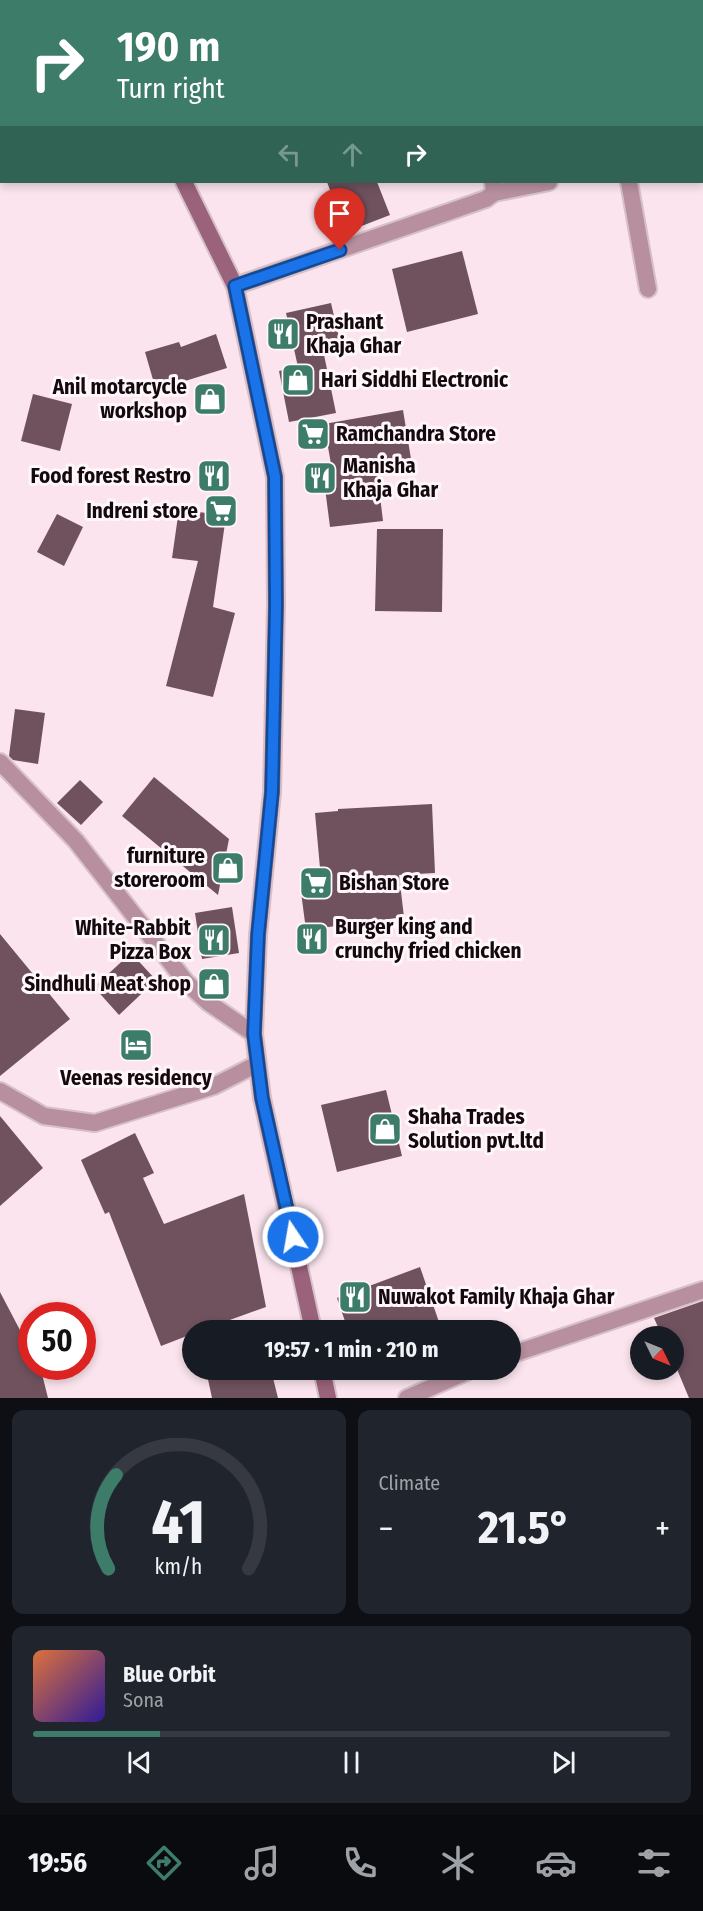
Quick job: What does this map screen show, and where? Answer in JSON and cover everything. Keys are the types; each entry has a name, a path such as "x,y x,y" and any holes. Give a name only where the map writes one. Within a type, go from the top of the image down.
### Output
{"main road":[{"path":"184,183 235,286 275,477 276,605 272,792 258,935 254,1034 257,1064 311,1320"},
{"path":"324,1380 328,1398"}],"street":[{"path":"235,286 486,199 494,188 540,183"},
{"path":"628,183 648,289"},
{"path":"0,762 76,841 186,982 209,1003 254,1034"},
{"path":"0,1091 45,1116 95,1123 214,1086 257,1064"},
{"path":"521,1351 703,1290"},
{"path":"407,1398 448,1380"}],"building":[{"path":"327,183 377,183 390,215 346,232"},
{"path":"462,251 478,314 407,332 392,269"},
{"path":"331,303 340,342 322,345 336,413 289,422 279,371 298,367 286,313"},
{"path":"216,334 227,368 156,390 145,352 179,342 181,347"},
{"path":"33,394 72,404 60,451 21,441"},
{"path":"403,410 412,465 377,471 383,521 330,527 325,488 335,487 324,424"},
{"path":"179,509 226,516 213,607 235,613 213,697 166,686 198,561 172,558"},
{"path":"57,514 83,527 64,566 37,552"},
{"path":"377,529 443,529 442,612 375,611"},
{"path":"15,709 45,713 38,764 13,760 9,756"},
{"path":"154,777 229,839 218,895 122,816"},
{"path":"80,780 103,802 81,825 57,803"},
{"path":"432,804 435,873 399,875 404,917 306,930 301,892 322,890 315,813 338,811 338,809"},
{"path":"232,907 239,953 202,959 195,913"},
{"path":"0,934 70,1019 0,1076"},
{"path":"131,953 156,980 119,1015 94,987"},
{"path":"386,1090 402,1156 337,1172 321,1105"},
{"path":"0,1116 43,1168 0,1206"},
{"path":"135,1133 154,1173 143,1178 164,1224 244,1194 266,1307 230,1320 182,1320 182,1338 161,1346 109,1212 105,1214 81,1160"},
{"path":"420,1267 438,1320 345,1320 337,1298"},
{"path":"0,1292 18,1326 18,1380 44,1380 48,1398 0,1398"},
{"path":"703,1301 703,1398 689,1398 682,1380 684,1380 684,1326 658,1326 654,1318"},
{"path":"208,1380 274,1380 278,1398 212,1398"}],"place":[{"name":"Prashant Khaja Ghar","path":"283,334"},
{"name":"Hari Siddhi Electronic","path":"298,380"},
{"name":"Anil motarcycle workshop","path":"210,399"},
{"name":"Ramchandra Store","path":"313,434"},
{"name":"Food forest Restro","path":"214,476"},
{"name":"Manisha Khaja Ghar","path":"320,478"},
{"name":"Indreni store","path":"221,511"},
{"name":"furniture storeroom","path":"228,868"},
{"name":"Bishan Store","path":"316,883"},
{"name":"Burger king and crunchy fried chicken","path":"312,939"},
{"name":"White-Rabbit Pizza Box","path":"214,940"},
{"name":"Sindhuli Meat shop","path":"214,984"},
{"name":"Veenas residency","path":"136,1045"},
{"name":"Shaha Trades Solution pvt.ltd","path":"385,1129"},
{"name":"Nuwakot Family Khaja Ghar","path":"355,1297"}],"route":[{"path":"293,1237 262,1098 254,1034 258,935 272,792 276,605 275,477 235,286 340,250"}]}
